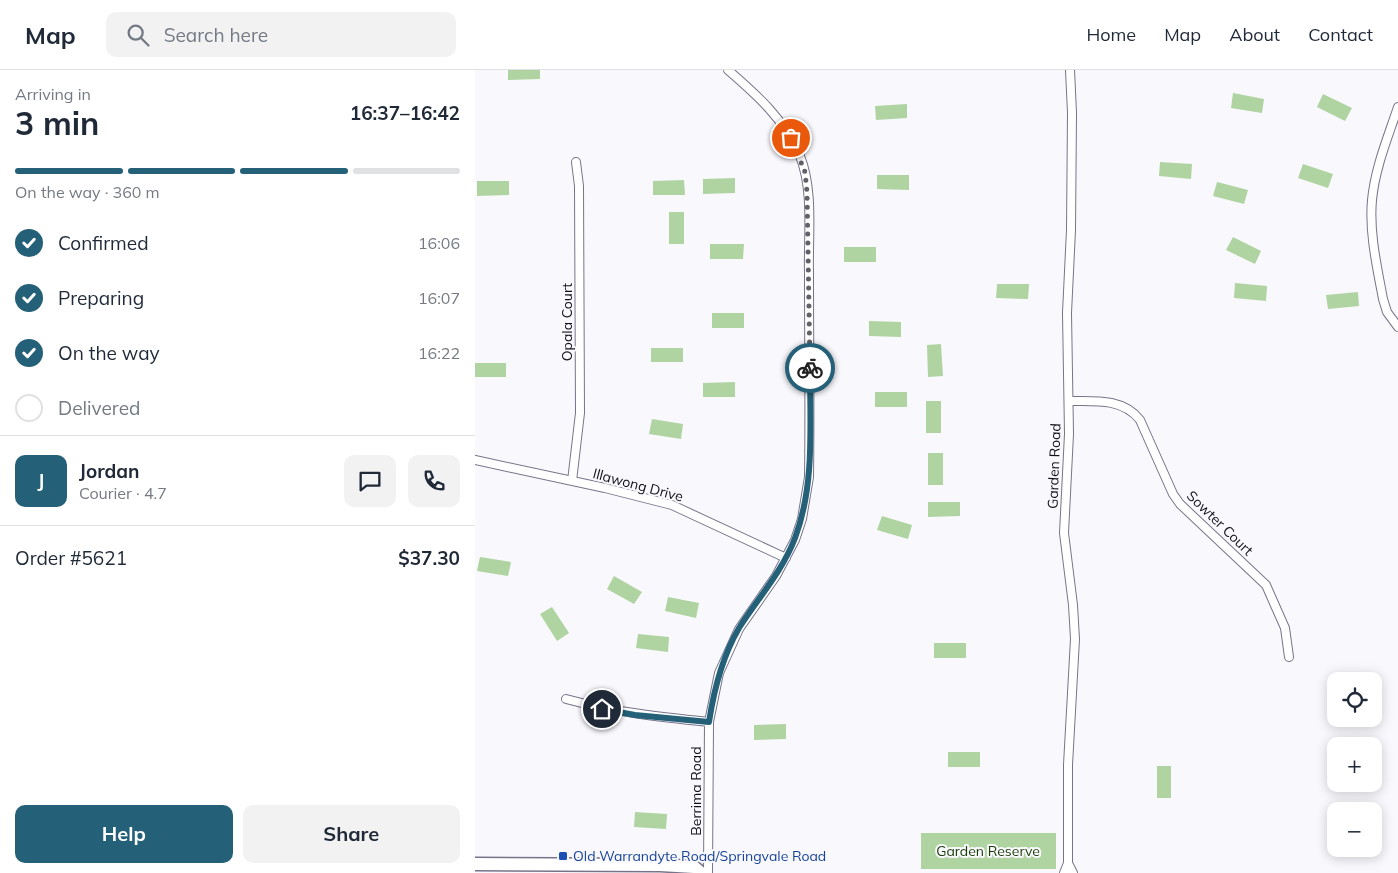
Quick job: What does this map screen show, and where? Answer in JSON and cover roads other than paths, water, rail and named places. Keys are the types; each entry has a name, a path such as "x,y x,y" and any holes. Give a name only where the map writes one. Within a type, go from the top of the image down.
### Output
{"main road":[{"path":"475,864 660,865 695,867 701,873"}],"street":[{"name":"Berrima Road","path":"708,873 709,722 719,673 728,648 786,558 802,519 809,477 807,192 805,172 800,157 782,122 769,106 728,70"},
{"name":"Garden Road","path":"1064,873 1068,863 1068,765 1075,638 1064,533 1069,401 1067,313 1071,230 1072,114 1070,70"},
{"path":"1398,107 1377,175 1372,199 1371,218 1383,299 1387,312 1398,327"},
{"name":"Opala Court","path":"572,480 580,413 579,186 576,162"},
{"name":"Sowter Court","path":"1069,401 1120,405 1134,412 1140,420 1173,494 1180,504 1266,585 1285,628 1289,657"},
{"name":"Illawong Drive","path":"475,460 572,480 672,505 695,514 786,558"},
{"path":"566,699 602,709 635,715 709,722"},
{"name":"Garden Road","path":"1068,863 1073,873"}],"place":[{"name":"Old Warrandyte Road/Springvale Road","path":"563,856"}],"park label":[{"name":"Garden Reserve","path":"988,851"}]}
